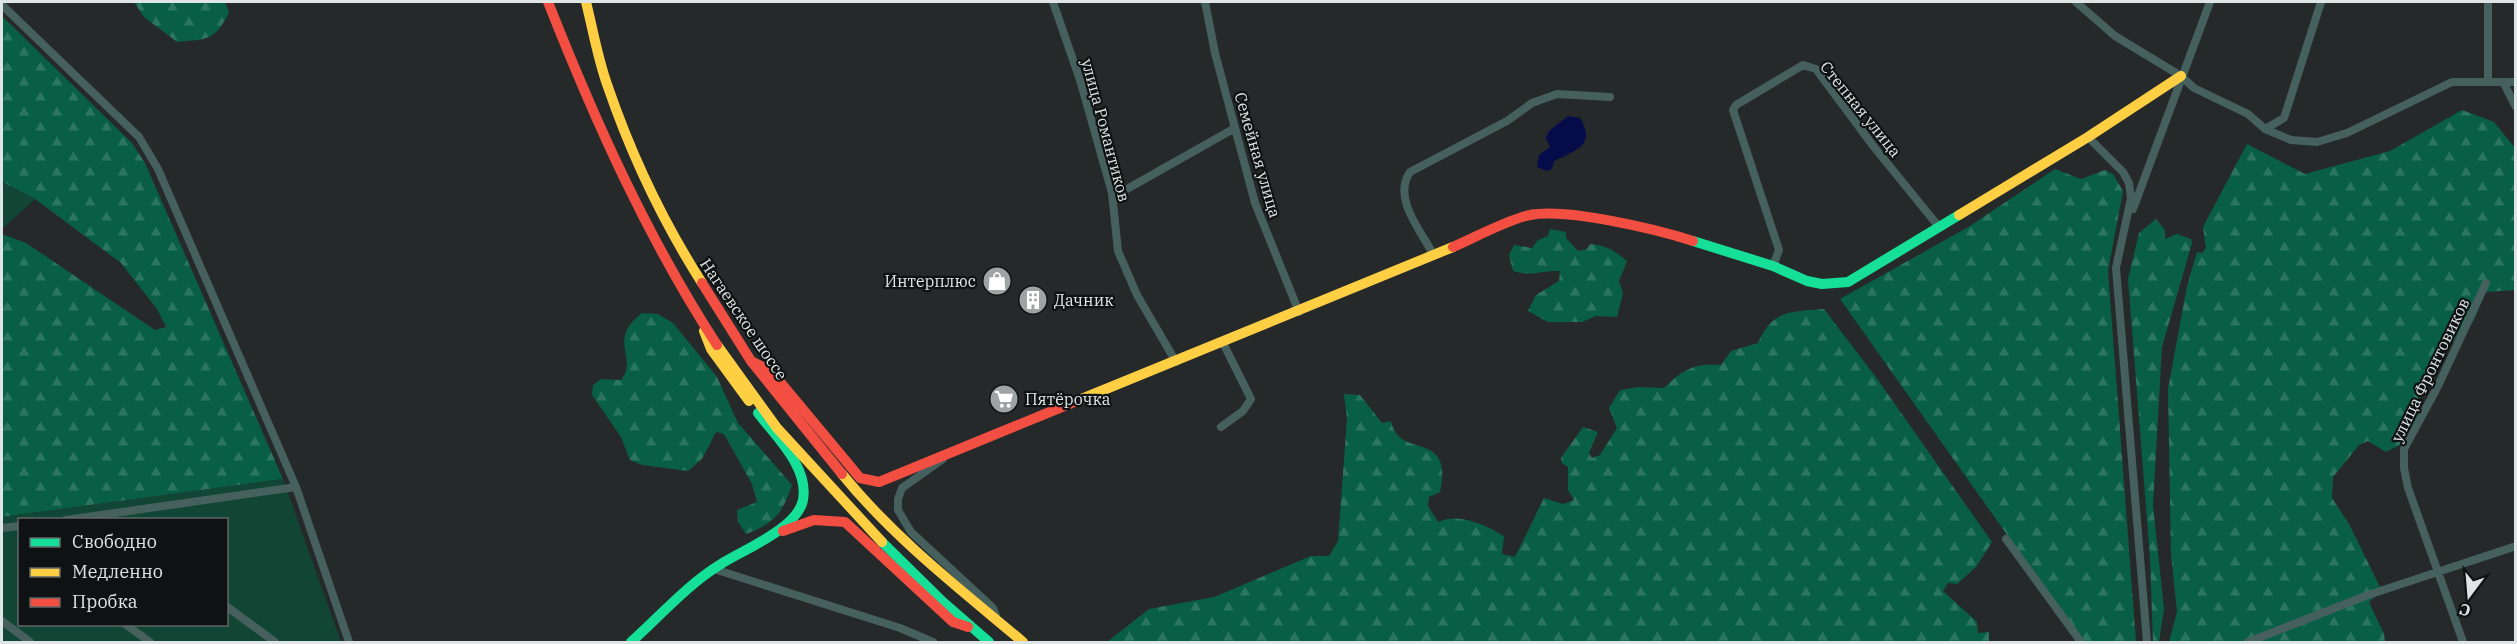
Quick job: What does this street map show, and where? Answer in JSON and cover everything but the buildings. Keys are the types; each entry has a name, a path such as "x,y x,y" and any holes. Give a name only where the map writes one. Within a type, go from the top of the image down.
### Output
{"street":[{"name":"Нагаевское шоссе","path":"548,2 625,182 655,242 702,324 766,414 826,482 970,628 989,642"},
{"name":"Нагаевское шоссе","path":"586,2 607,85 641,174 669,231 751,361 865,502 1000,625 1023,642"},
{"name":"улица Романтиков","path":"1053,2 1080,80 1112,194 1118,251 1137,295 1176,362"},
{"name":"Семейная улица","path":"1205,2 1255,203 1299,312"},
{"path":"2076,2 2115,36 2181,76 2194,88 2248,114 2265,129 2291,140 2317,142 2347,133 2452,82 2516,82"},
{"path":"2124,236 2210,2"},
{"path":"2265,129 2284,118 2321,2"},
{"path":"2488,2 2488,82"},
{"path":"2,5 139,136 158,168 296,487 349,642"},
{"name":"Степная улица","path":"1773,266 1779,250 1733,110 1745,100 1803,65 1816,69 1874,147 1939,227"},
{"path":"751,361 771,370 860,478 879,482 1299,312 1530,215 1575,216 1665,232 1773,266 1807,281 1822,284 1848,282 2088,137 2181,76"},
{"path":"2503,82 2516,107"},
{"path":"1433,254 1406,204 1404,181 1410,172 1507,121 1532,103 1557,94 1579,93 1610,98"},
{"path":"1112,194 1127,189 1235,128"},
{"path":"2088,137 2112,160 2129,183 2131,198 2116,268 2147,642"},
{"name":"улица Фронтовиков","path":"2463,642 2440,571 2408,488 2404,468 2404,449 2438,386 2486,284"},
{"path":"631,642 714,569 787,524 799,511 803,500 802,478 792,458 711,349 702,324"},
{"path":"1221,427 1243,411 1251,399 1223,343"},
{"path":"949,455 902,488 898,510 911,532 993,608 1000,625"},
{"path":"84,518 119,516 296,487"},
{"path":"766,538 817,519 832,518 845,522 953,622 970,628"},
{"path":"2,528 18,526"},
{"path":"2006,539 2081,642"},
{"path":"2248,642 2368,595 2516,546"},
{"path":"714,569 900,628 933,642"},
{"path":"228,607 275,642"},
{"path":"2,621 30,642"},
{"path":"129,626 150,642"}],"green space":[{"path":"134,2 225,2 229,13 219,29 209,37 177,42 144,17"},
{"path":"2,16 132,143 145,163 283,479 2,517 2,234 26,243 155,330 166,327 157,309 121,263 35,199 2,182"},
{"path":"2462,110 2494,122 2515,148 2515,290 2485,292 2474,320 2432,364 2418,392 2419,430 2409,440 2386,452 2368,441 2359,445 2333,477 2332,498 2349,524 2382,591 2369,602 2384,634 2385,642 2169,642 2177,612 2171,554 2168,389 2187,286 2197,252 2202,253 2206,248 2203,227 2247,144 2305,174 2390,151"},
{"path":"2055,169 2081,179 2105,170 2113,174 2123,191 2108,271 2136,642 2083,642 1840,299 1970,226"},
{"path":"2,182 35,199 2,229"},
{"path":"2156,219 2165,230 2165,239 2177,234 2191,239 2192,243 2162,347 2153,505 2164,609 2159,642 2153,642 2150,557 2128,279 2139,233"},
{"path":"1550,229 1566,232 1566,238 1578,251 1587,249 1590,244 1601,246 1610,249 1627,261 1619,281 1623,293 1617,317 1596,316 1582,322 1548,322 1528,311 1536,295 1559,281 1560,271 1526,273 1513,271 1509,255 1514,245 1532,248 1538,240 1548,236"},
{"path":"1824,309 1875,376 1992,542 1976,567 1957,584 1948,583 1943,591 1977,622 1978,633 1989,632 1989,642 1107,642 1149,609 1214,597 1311,556 1329,556 1338,541 1347,419 1344,394 1360,395 1382,423 1391,421 1396,433 1404,440 1433,452 1439,460 1442,472 1440,492 1429,497 1428,506 1438,522 1455,518 1472,521 1489,528 1504,536 1502,554 1515,557 1544,498 1563,504 1574,500 1568,490 1568,467 1562,463 1561,458 1583,427 1598,432 1589,453 1592,458 1600,455 1617,428 1609,408 1620,390 1638,387 1664,388 1683,372 1696,366 1721,365 1731,351 1758,343 1770,324 1784,314"},
{"path":"642,313 658,314 673,323 717,377 738,423 792,485 781,510 764,526 746,534 738,522 737,510 757,502 752,484 724,434 716,432 702,459 688,471 642,465 630,460 621,437 592,395 593,385 601,379 621,380 626,372 624,340 626,332"},
{"path":"283,479 341,642 2,642 2,517"}],"shaded area":[{"path":"1568,116 1580,118 1585,127 1585,141 1576,150 1554,161 1552,169 1547,171 1537,167 1539,155 1550,147 1546,138 1549,131"}],"traffic: fast":[{"path":"1693,241 1773,266 1807,281 1822,284 1848,282 1959,215"},
{"path":"631,642 697,581 721,564 781,529 799,510 804,488 796,464 782,442 758,413"},
{"path":"882,542 943,602 989,642"}],"traffic: slow":[{"path":"586,2 604,77 627,138 661,212 702,283"},
{"path":"1959,215 2088,137 2181,76"},
{"path":"1079,400 1453,247"},
{"path":"704,331 711,349 749,401"},
{"path":"717,345 777,428 882,542"},
{"path":"842,474 883,520 1023,642"}],"traffic: jam":[{"path":"548,2 584,91 624,178 668,263 717,345"},
{"path":"1453,247 1512,220 1546,214 1566,214 1612,221 1693,241"},
{"path":"702,283 751,361 842,474"},
{"path":"751,361 771,371 860,478 879,482 1079,400"},
{"path":"783,531 814,520 845,522 953,622 968,627"}],"place":[{"name":"Интерплюс","path":"997,281"},
{"name":"Дачник","path":"1033,300"},
{"name":"Пятёрочка","path":"1004,399"}]}
